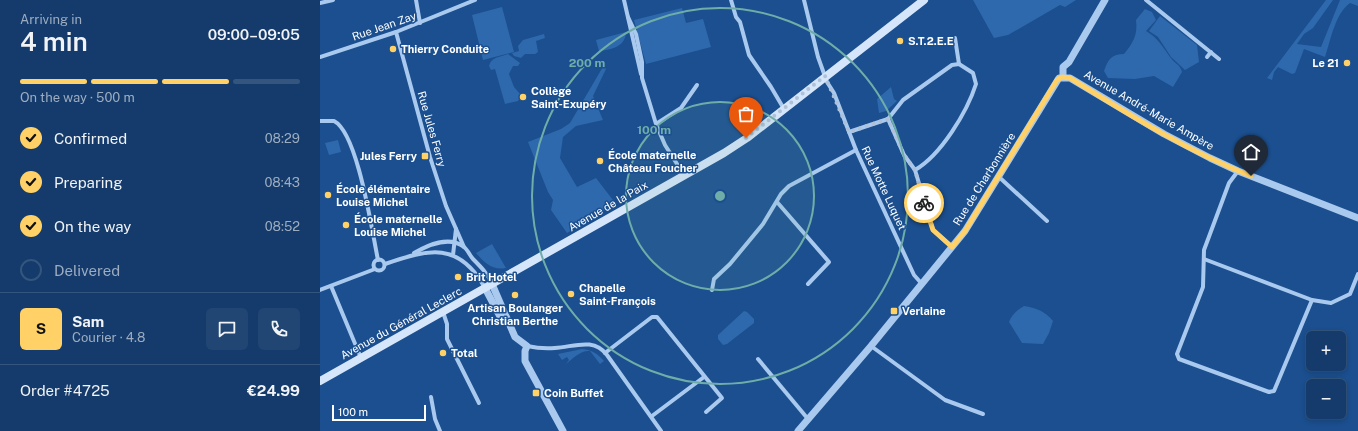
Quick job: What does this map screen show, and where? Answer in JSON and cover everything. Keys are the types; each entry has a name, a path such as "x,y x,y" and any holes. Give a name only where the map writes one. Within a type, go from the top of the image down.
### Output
{"main road":[{"name":"Avenue de la Paix","path":"489,286 685,176 741,142 924,0"},
{"name":"Avenue du Général Leclerc","path":"320,381 489,286"}],"street":[{"path":"320,3 333,0"},
{"path":"416,0 420,23"},
{"name":"Rue Jean Zay","path":"320,56 396,32 475,0"},
{"path":"624,0 638,66 656,124 665,145 685,176"},
{"path":"731,0 736,17 740,22 749,55 784,109"},
{"name":"Rue Motte Luquet","path":"804,0 818,57 825,76 856,150 914,275 922,284"},
{"name":"Rue de Charbonnière","path":"798,431 871,346 965,231 1057,80 1062,77 1063,67 1069,62 1105,0"},
{"path":"1146,0 1219,59"},
{"name":"Rue Jules Ferry","path":"396,32 430,158 464,247"},
{"path":"955,38 959,64"},
{"path":"1207,57 1210,52"},
{"path":"849,132 888,119 903,100 952,65 959,64 973,73 976,84 974,89 961,116 941,146 925,164 915,170"},
{"name":"Avenue André-Marie Ampère","path":"1062,77 1070,78 1164,134 1238,171 1358,218"},
{"path":"656,124 681,108 697,85"},
{"path":"888,119 904,155 915,170 933,230 952,247"},
{"path":"320,121 334,121 346,133 363,185 378,260"},
{"path":"712,290 714,279 730,264 763,224 781,194 789,186 856,150"},
{"path":"1238,171 1229,183 1204,250 1203,287 1177,354 1179,360 1269,392 1274,391 1312,300"},
{"path":"999,176 1047,221"},
{"path":"777,202 829,262 808,284"},
{"name":"Rue Jules Ferry","path":"453,255 456,228"},
{"path":"411,256 435,244 449,242 454,243 464,247 489,275 489,286"},
{"path":"320,290 375,269 382,270 385,264 411,256 436,252 453,255 471,266 489,286 515,337 526,349 525,361 563,431"},
{"path":"1204,259 1312,300 1331,303 1350,294 1358,274"},
{"path":"378,260 383,261 385,264"},
{"path":"375,269 374,264 378,260"},
{"path":"331,286 361,358"},
{"path":"443,312 448,324 446,334 479,403"},
{"path":"605,352 655,316 722,398 706,412"},
{"path":"526,349 555,348 587,343 594,344 605,352 652,416 661,431"},
{"path":"871,346 945,400 983,414"},
{"path":"758,359 808,420"},
{"path":"652,416 704,377"},
{"path":"432,397 435,419 440,431"}],"shaded area":[{"path":"973,0 1076,0 1065,7 1060,5 1008,35 994,38"},
{"path":"1326,0 1333,0 1313,28 1304,34 1297,44 1321,47 1340,0 1358,0 1358,6 1350,3 1337,20 1325,57 1304,49 1295,73 1292,74 1278,67 1274,72 1272,80 1267,78"},
{"path":"502,7 514,52 483,60 472,15"},
{"path":"682,8 686,23 703,19 711,47 646,64 634,20"},
{"path":"1145,9 1152,12 1156,20 1146,31 1157,40 1181,69 1182,72 1173,87 1154,76 1135,79 1108,78 1104,71 1107,63 1113,56 1124,54 1130,46 1136,30 1136,20"},
{"path":"1160,16 1197,45 1199,62 1185,70 1171,57 1158,37 1149,31"},
{"path":"626,32 621,44 608,50 599,51 596,40"},
{"path":"544,34 545,38 536,41 538,52 535,54 525,54 521,58 514,56 512,53 519,51 518,46 523,40"},
{"path":"508,54 520,63 518,66 513,66 509,74 514,87 521,95 518,101 505,104 495,69 491,70 489,66 494,59"},
{"path":"604,65 606,69 593,96 603,120 576,126 563,137 560,158 577,187 596,178 616,204 567,233 551,210 553,200 548,192 528,142 561,129 570,123"},
{"path":"891,87 894,99 897,101 886,111 879,113 877,99"},
{"path":"338,140 341,152 329,155 325,143"},
{"path":"492,244 506,268 501,269 492,267 476,253"},
{"path":"1024,306 1040,310 1053,321 1043,344 1022,343 1009,322 1015,312"},
{"path":"744,311 754,319 754,323 727,344 723,345 718,339 718,335"},
{"path":"582,349 589,350 594,352 604,361 600,364 590,351 587,351 577,355 566,364 569,360 567,357 562,360 558,354"}],"way so far":[{"path":"746,138 825,76 834,93 849,132 888,119 896,133 904,155 909,164 915,170 924,203"}],"place":[{"name":"S.T.2.E.E","path":"900,41"},
{"name":"Thierry Conduite","path":"393,49"},
{"name":"Le 21","path":"1347,63"},
{"name":"Collège Saint-Exupéry","path":"523,97"},
{"name":"Jules Ferry","path":"425,156"},
{"name":"École maternelle Château Foucher","path":"600,161"},
{"name":"École élémentaire Louise Michel","path":"328,195"},
{"name":"École maternelle Louise Michel","path":"346,225"},
{"name":"Brit Hotel","path":"458,277"},
{"name":"Chapelle Saint-François","path":"571,294"},
{"name":"Artisan Boulanger Christian Berthe","path":"515,295"},
{"name":"Verlaine","path":"894,311"},
{"name":"Total","path":"443,353"},
{"name":"Coin Buffet","path":"536,393"}],"route":[{"path":"924,203 933,230 952,247 965,231 1057,80 1062,77 1070,78 1164,134 1210,158 1251,176"}]}
